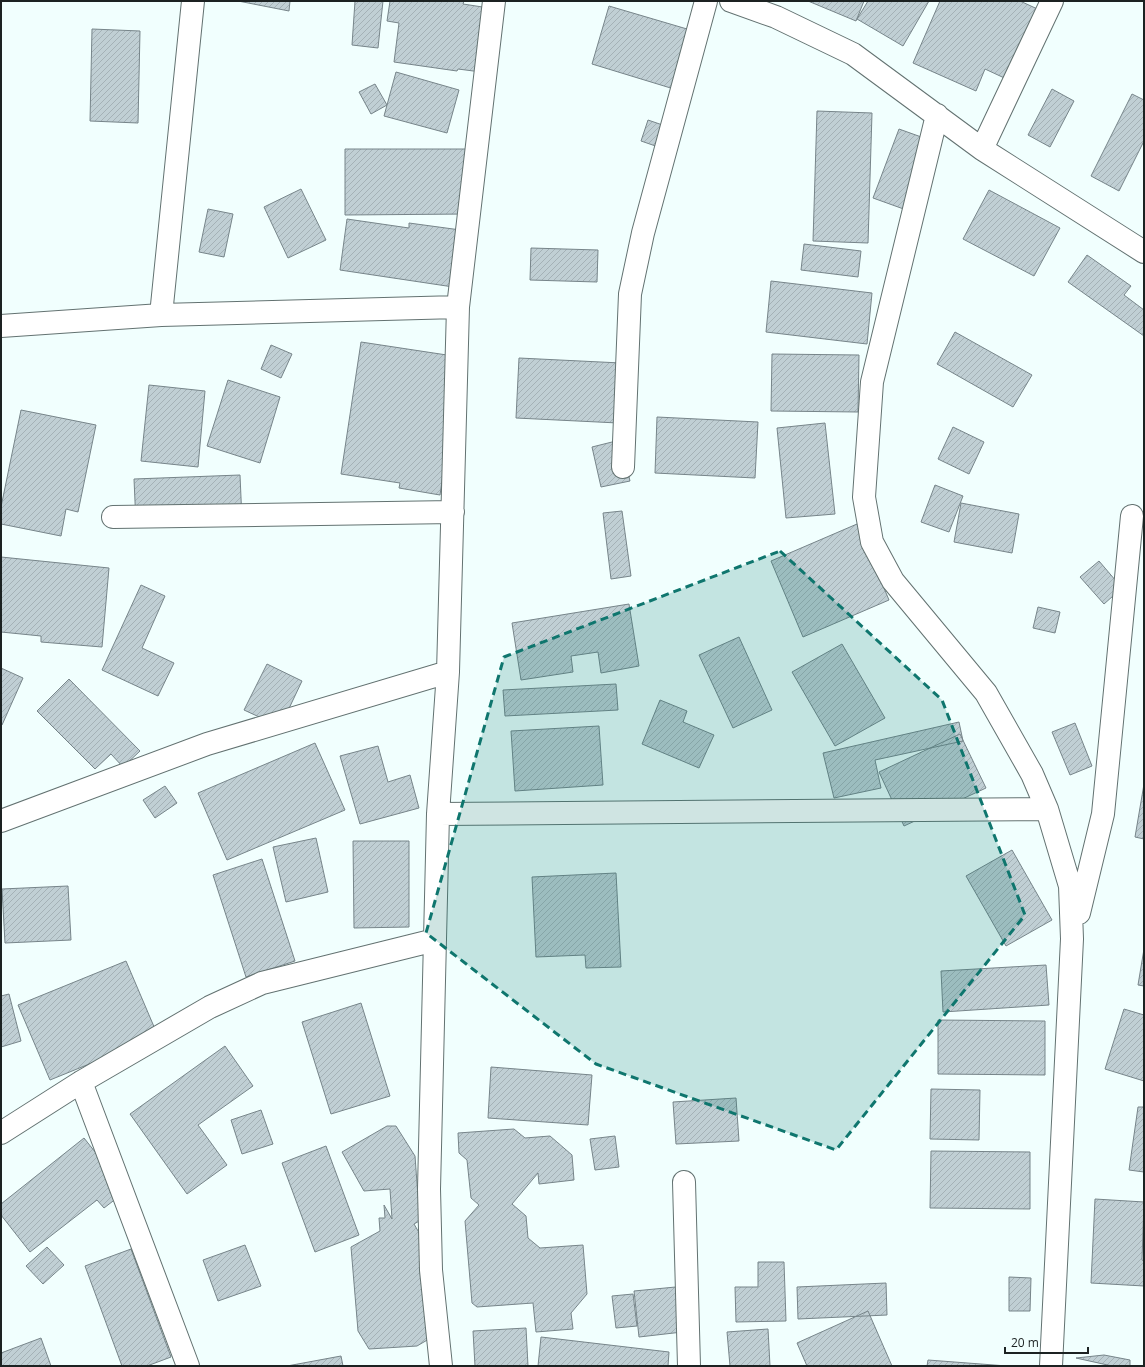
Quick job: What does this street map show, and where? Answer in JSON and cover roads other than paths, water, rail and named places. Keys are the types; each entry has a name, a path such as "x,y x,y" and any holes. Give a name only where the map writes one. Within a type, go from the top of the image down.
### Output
{"street":[{"path":"161,315 193,1"},
{"path":"441,1366 431,1270 429,1189 438,814 448,672 458,307 494,1"},
{"path":"623,467 630,294 643,233 706,1"},
{"path":"982,148 1052,1"},
{"path":"738,2 776,17 853,54 982,148 1144,252"},
{"path":"937,115 872,382 864,497 872,542 893,581 986,693 1032,774 1047,810 1070,886 1072,939 1051,1366"},
{"path":"1,326 161,315 458,307"},
{"path":"113,516 453,512"},
{"path":"1072,939 1103,814 1132,516"},
{"path":"1,821 207,744 448,672"},
{"path":"438,814 1047,810"},
{"path":"1,1133 81,1082 210,1007 262,983 435,940"},
{"path":"81,1082 188,1366"},
{"path":"684,1182 689,1366"}]}
